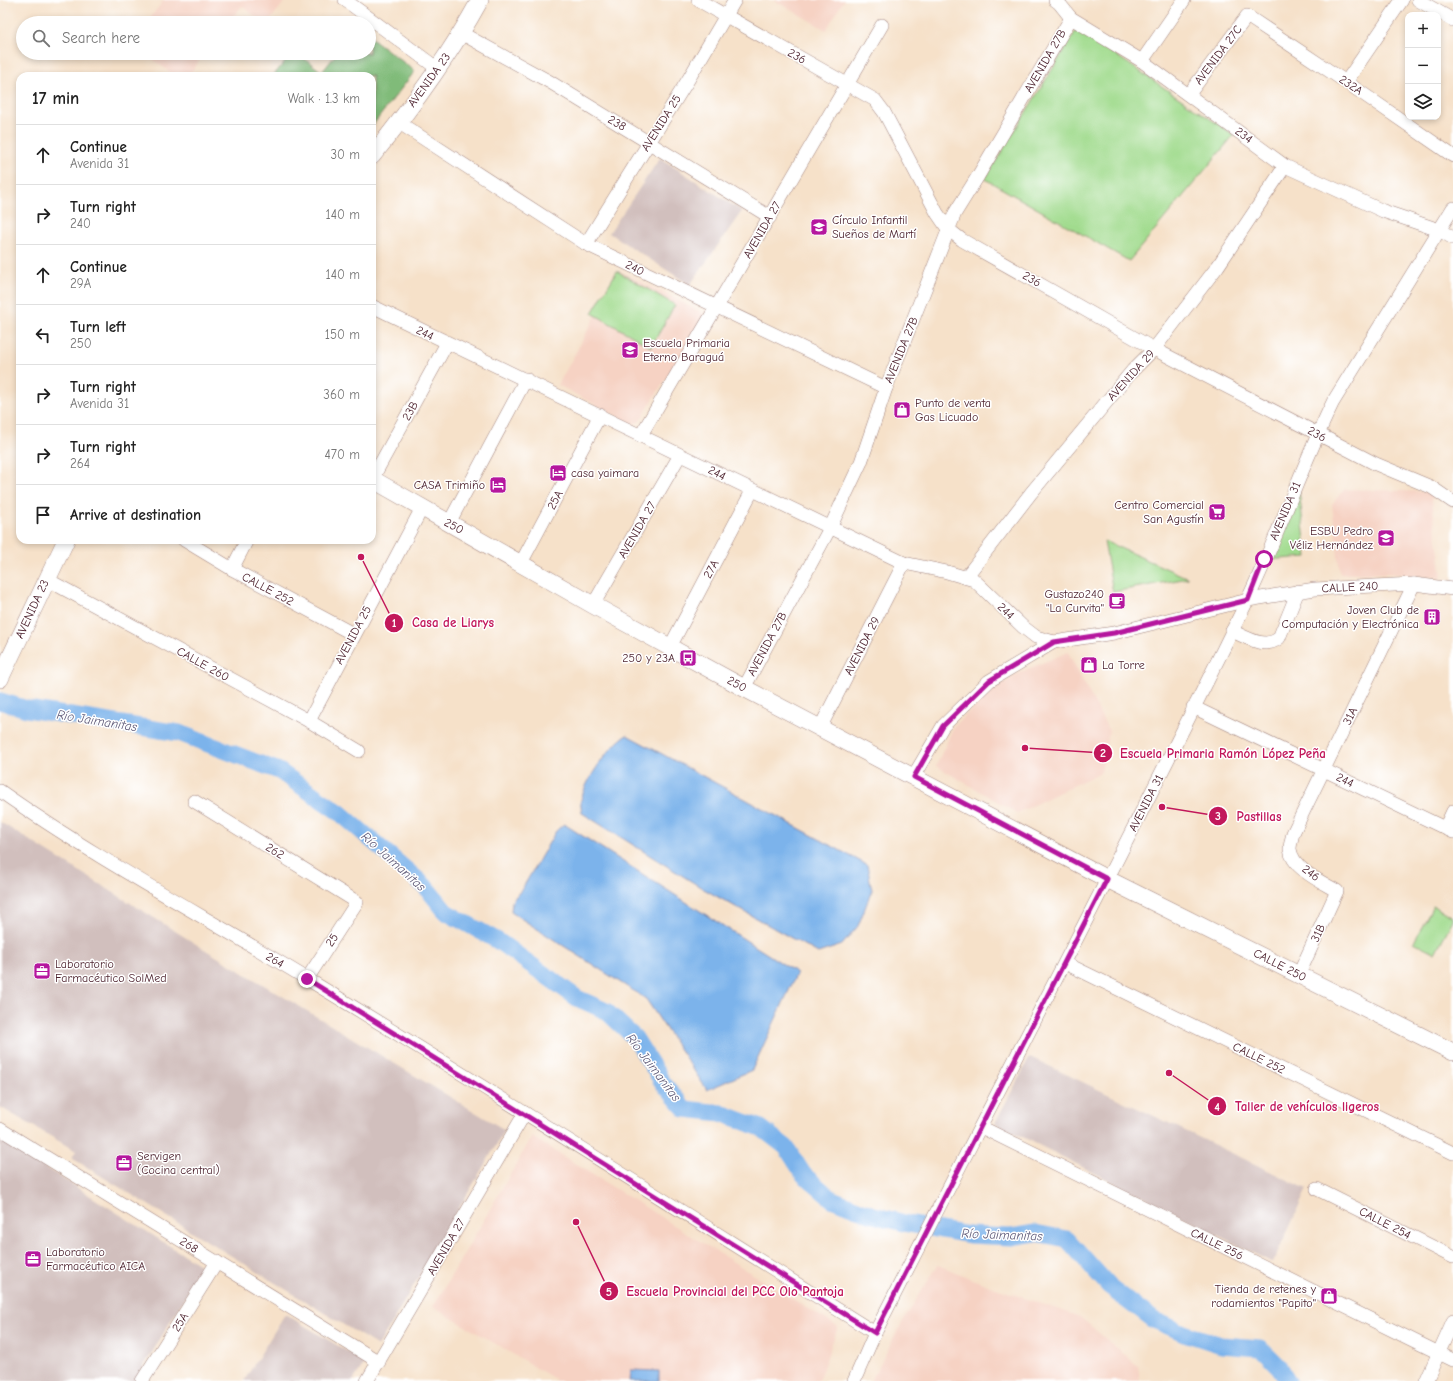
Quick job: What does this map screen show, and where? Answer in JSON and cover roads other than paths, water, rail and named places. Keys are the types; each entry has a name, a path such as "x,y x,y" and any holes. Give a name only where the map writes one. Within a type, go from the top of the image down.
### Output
{"main road":[{"name":"AVENIDA 23","path":"376,151 438,69 480,0"},
{"name":"250","path":"376,481 521,563 593,606 744,688 1107,879"},
{"name":"AVENIDA 23","path":"2,674 46,578 64,544"},
{"name":"CALLE 250","path":"1107,879 1453,1052"}],"street":[{"path":"345,0 367,16"},
{"name":"236","path":"698,0 875,100 884,112 937,213 948,229 962,240 1154,349 1242,393 1376,464 1431,486 1453,502"},
{"name":"AVENIDA 25","path":"586,244 688,80 735,0"},
{"path":"1142,61 1184,0"},
{"path":"1346,82 1402,0"},
{"path":"1418,0 1453,20"},
{"name":"234","path":"1058,1 1071,18 1142,61 1189,94 1285,166 1383,211 1439,230 1453,238"},
{"name":"232A","path":"1247,16 1453,156"},
{"name":"AVENIDA 27C","path":"1189,94 1247,16"},
{"name":"AVENIDA 27B","path":"744,688 830,528 861,462 886,388 955,213 1071,18"},
{"path":"376,23 438,69"},
{"name":"AVENIDA 27","path":"641,435 882,25"},
{"name":"238","path":"461,33 550,82 649,141 770,217"},
{"name":"240","path":"398,122 586,244 886,388"},
{"name":"AVENIDA 29","path":"966,577 1036,487 1132,370 1154,349 1218,266 1285,166"},
{"name":"AVENIDA 31","path":"854,1381 875,1333 934,1216 1065,963 1248,600 1317,434 1333,402 1453,208"},
{"name":"244","path":"376,309 526,379 752,491 904,563 966,577 978,584 1036,637 1054,642"},
{"name":"23B","path":"376,472 447,343"},
{"path":"449,523 526,379"},
{"name":"25A","path":"521,563 600,415"},
{"name":"AVENIDA 27","path":"593,606 680,455"},
{"name":"27A","path":"670,647 752,491"},
{"name":"AVENIDA 25","path":"309,721 353,634 422,508"},
{"name":"CALLE 252","path":"191,544 232,569 353,634"},
{"path":"232,569 244,544"},
{"name":"AVENIDA 29","path":"820,728 904,563"},
{"name":"CALLE 260","path":"46,578 309,721 359,751"},
{"name":"CALLE 240","path":"1248,600 1298,591 1371,585 1414,584 1452,587"},
{"name":"31A","path":"1290,849 1293,833 1414,584"},
{"path":"1232,631 1264,644 1272,644 1279,638 1298,591"},
{"path":"914,777 943,726 989,681 1054,642 1114,633 1248,600"},
{"name":"244","path":"1193,707 1449,830"},
{"name":"264","path":"0,791 36,816 193,913 307,979 525,1113 875,1333"},
{"name":"262","path":"194,800 357,902"},
{"path":"1449,830 1453,811"},
{"name":"246","path":"1290,849 1296,862 1305,872 1337,891"},
{"name":"31B","path":"1299,974 1337,891"},
{"name":"25","path":"307,979 357,902"},
{"name":"CALLE 252","path":"1065,963 1453,1152"},
{"name":"AVENIDA 27","path":"367,1381 525,1113"},
{"name":"CALLE 256","path":"981,1127 1453,1360"},
{"name":"268","path":"0,1129 378,1362"},
{"name":"CALLE 254","path":"1317,1189 1453,1257"},
{"name":"25A","path":"142,1381 217,1262"},
{"path":"1426,1381 1453,1321"}],"water":[{"path":"627,735 867,865 872,890 858,926 842,945 818,953 702,888 582,813 581,799 588,781 607,754"},
{"path":"564,824 797,973 752,1070 707,1090 646,999 511,912 512,901 522,889 556,831"},
{"path":"631,1370 659,1371 659,1381 630,1381"}],"waterway":[{"name":"Río Jaimanitas","path":"0,701 27,709 179,733 279,771 339,812 425,886 446,912 498,941 577,998 606,1011 635,1038 663,1083 685,1109 721,1113 761,1128 786,1147 804,1175 832,1199 870,1214 908,1224 969,1235 1011,1237 1035,1233 1067,1239 1109,1286 1154,1320 1184,1333 1221,1345 1260,1348 1279,1367 1288,1381"}],"place":[{"name":"Círculo Infantil Sueños de Martí","path":"819,227"},
{"name":"Escuela Primaria Eterno Baraguá","path":"630,350"},
{"name":"Punto de venta Gas Licuado","path":"902,410"},
{"name":"casa yaimara","path":"558,473"},
{"name":"CASA Trimiño","path":"498,485"},
{"name":"Centro Comercial San Agustín","path":"1217,512"},
{"name":"ESBU Pedro Véliz Hernández","path":"1386,538"},
{"name":"Casa de Liarys","path":"361,557"},
{"name":"Gustazo240 \"La Curvita\"","path":"1117,601"},
{"name":"Joven Club de Computación y Electrónica","path":"1432,617"},
{"name":"250 y 23A","path":"688,658"},
{"name":"La Torre","path":"1089,665"},
{"name":"Escuela Primaria Ramón López Peña","path":"1025,748"},
{"name":"Pastillas","path":"1162,807"},
{"name":"Laboratorio Farmacéutico SolMed","path":"42,971"},
{"name":"Taller de vehículos ligeros","path":"1169,1073"},
{"name":"Servigen (Cocina central)","path":"124,1163"},
{"name":"Escuela Provincial del PCC Olo Pantoja","path":"576,1222"},
{"name":"Laboratorio Farmacéutico AICA","path":"33,1259"},
{"name":"Tienda de retenes y rodamientos \"Papito\"","path":"1329,1296"}]}
